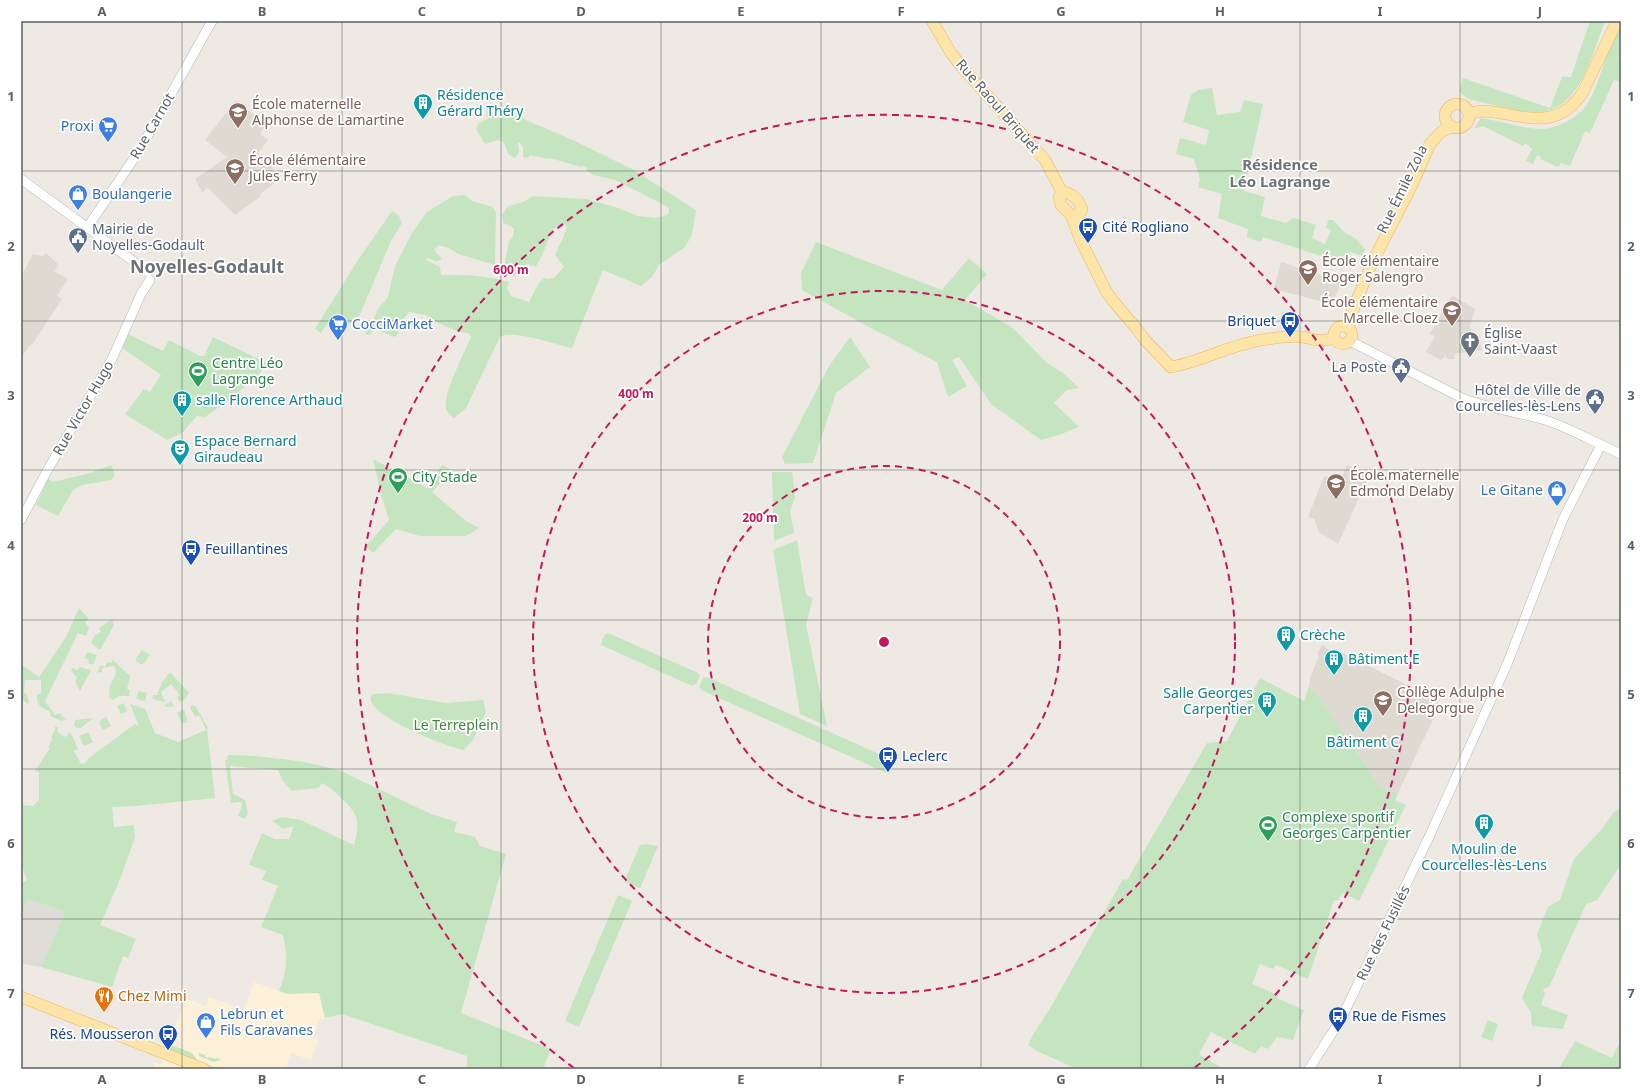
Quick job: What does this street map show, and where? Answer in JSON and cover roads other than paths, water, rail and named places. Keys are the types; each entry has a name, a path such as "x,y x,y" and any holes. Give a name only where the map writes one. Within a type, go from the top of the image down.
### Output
{"main road":[{"name":"Rue Raoul Briquet","path":"932,21 951,53 961,66 1045,160 1062,192 1059,196 1059,202 1063,208 1075,215"},
{"path":"1594,69 1609,21"},
{"path":"1469,114 1481,111 1538,119 1557,116 1577,102 1617,21"},
{"path":"1453,104 1464,106 1469,114 1469,118 1465,126 1459,129 1448,123 1445,111 1453,104"},
{"name":"Rue Émile Zola","path":"1346,327 1352,309 1378,250 1412,185 1430,144 1448,123"},
{"path":"1062,192 1068,193 1077,199 1081,207 1081,212 1075,215 1080,238 1112,301 1145,340 1171,367 1185,364 1229,348 1261,340 1290,336 1324,341 1334,338"},
{"path":"1341,326 1346,327 1352,333 1350,341 1344,344 1340,343 1334,338 1335,331 1341,326"},
{"path":"21,997 204,1069"},
{"path":"21,1004 185,1069"}],"street":[{"name":"Rue Carnot","path":"87,228 139,151 212,21"},
{"path":"21,179 87,228"},
{"name":"Rue Victor Hugo","path":"21,520 46,471 112,359 141,294 147,276 139,266 87,228"},
{"path":"1350,341 1464,399 1476,404 1543,419 1621,454"},
{"name":"Rue des Fusillés","path":"1309,1069 1340,1021 1429,837 1508,662 1563,519 1601,445"}],"place":[{"name":"Résidence Gérard Théry","path":"423,120"},
{"name":"École maternelle Alphonse de Lamartine","path":"238,129"},
{"name":"Proxi","path":"108,143"},
{"name":"École élémentaire Jules Ferry","path":"235,185"},
{"name":"Boulangerie","path":"78,211"},
{"name":"Cité Rogliano","path":"1088,244"},
{"name":"Mairie de Noyelles-Godault","path":"78,254"},
{"name":"École élémentaire Roger Salengro","path":"1308,286"},
{"name":"École élémentaire Marcelle Cloez","path":"1452,327"},
{"name":"Briquet","path":"1290,338"},
{"name":"CocciMarket","path":"338,341"},
{"name":"Église Saint-Vaast","path":"1470,358"},
{"name":"La Poste","path":"1401,384"},
{"name":"Centre Léo Lagrange","path":"198,388"},
{"name":"Hôtel de Ville de Courcelles-lès-Lens","path":"1595,415"},
{"name":"salle Florence Arthaud","path":"182,417"},
{"name":"Espace Bernard Giraudeau","path":"180,466"},
{"name":"City Stade","path":"398,494"},
{"name":"École maternelle Edmond Delaby","path":"1336,500"},
{"name":"Le Gitane","path":"1557,507"},
{"name":"Feuillantines","path":"191,566"},
{"name":"Crèche","path":"1286,652"},
{"name":"Bâtiment E","path":"1334,676"},
{"name":"Collège Adulphe Delegorgue","path":"1383,717"},
{"name":"Salle Georges Carpentier","path":"1267,718"},
{"name":"Bâtiment C","path":"1363,733"},
{"name":"Leclerc","path":"888,773"},
{"name":"Moulin de Courcelles-lès-Lens","path":"1484,840"},
{"name":"Complexe sportif Georges Carpentier","path":"1268,842"},
{"name":"Chez Mimi","path":"104,1013"},
{"name":"Rue de Fismes","path":"1338,1033"},
{"name":"Lebrun et Fils Caravanes","path":"206,1039"},
{"name":"Rés. Mousseron","path":"168,1051"}],"district":[{"name":"Résidence Léo Lagrange","path":"1280,174"},
{"name":"Noyelles-Godault","path":"207,267"}],"park label":[{"name":"Le Terreplein","path":"456,725"}]}
